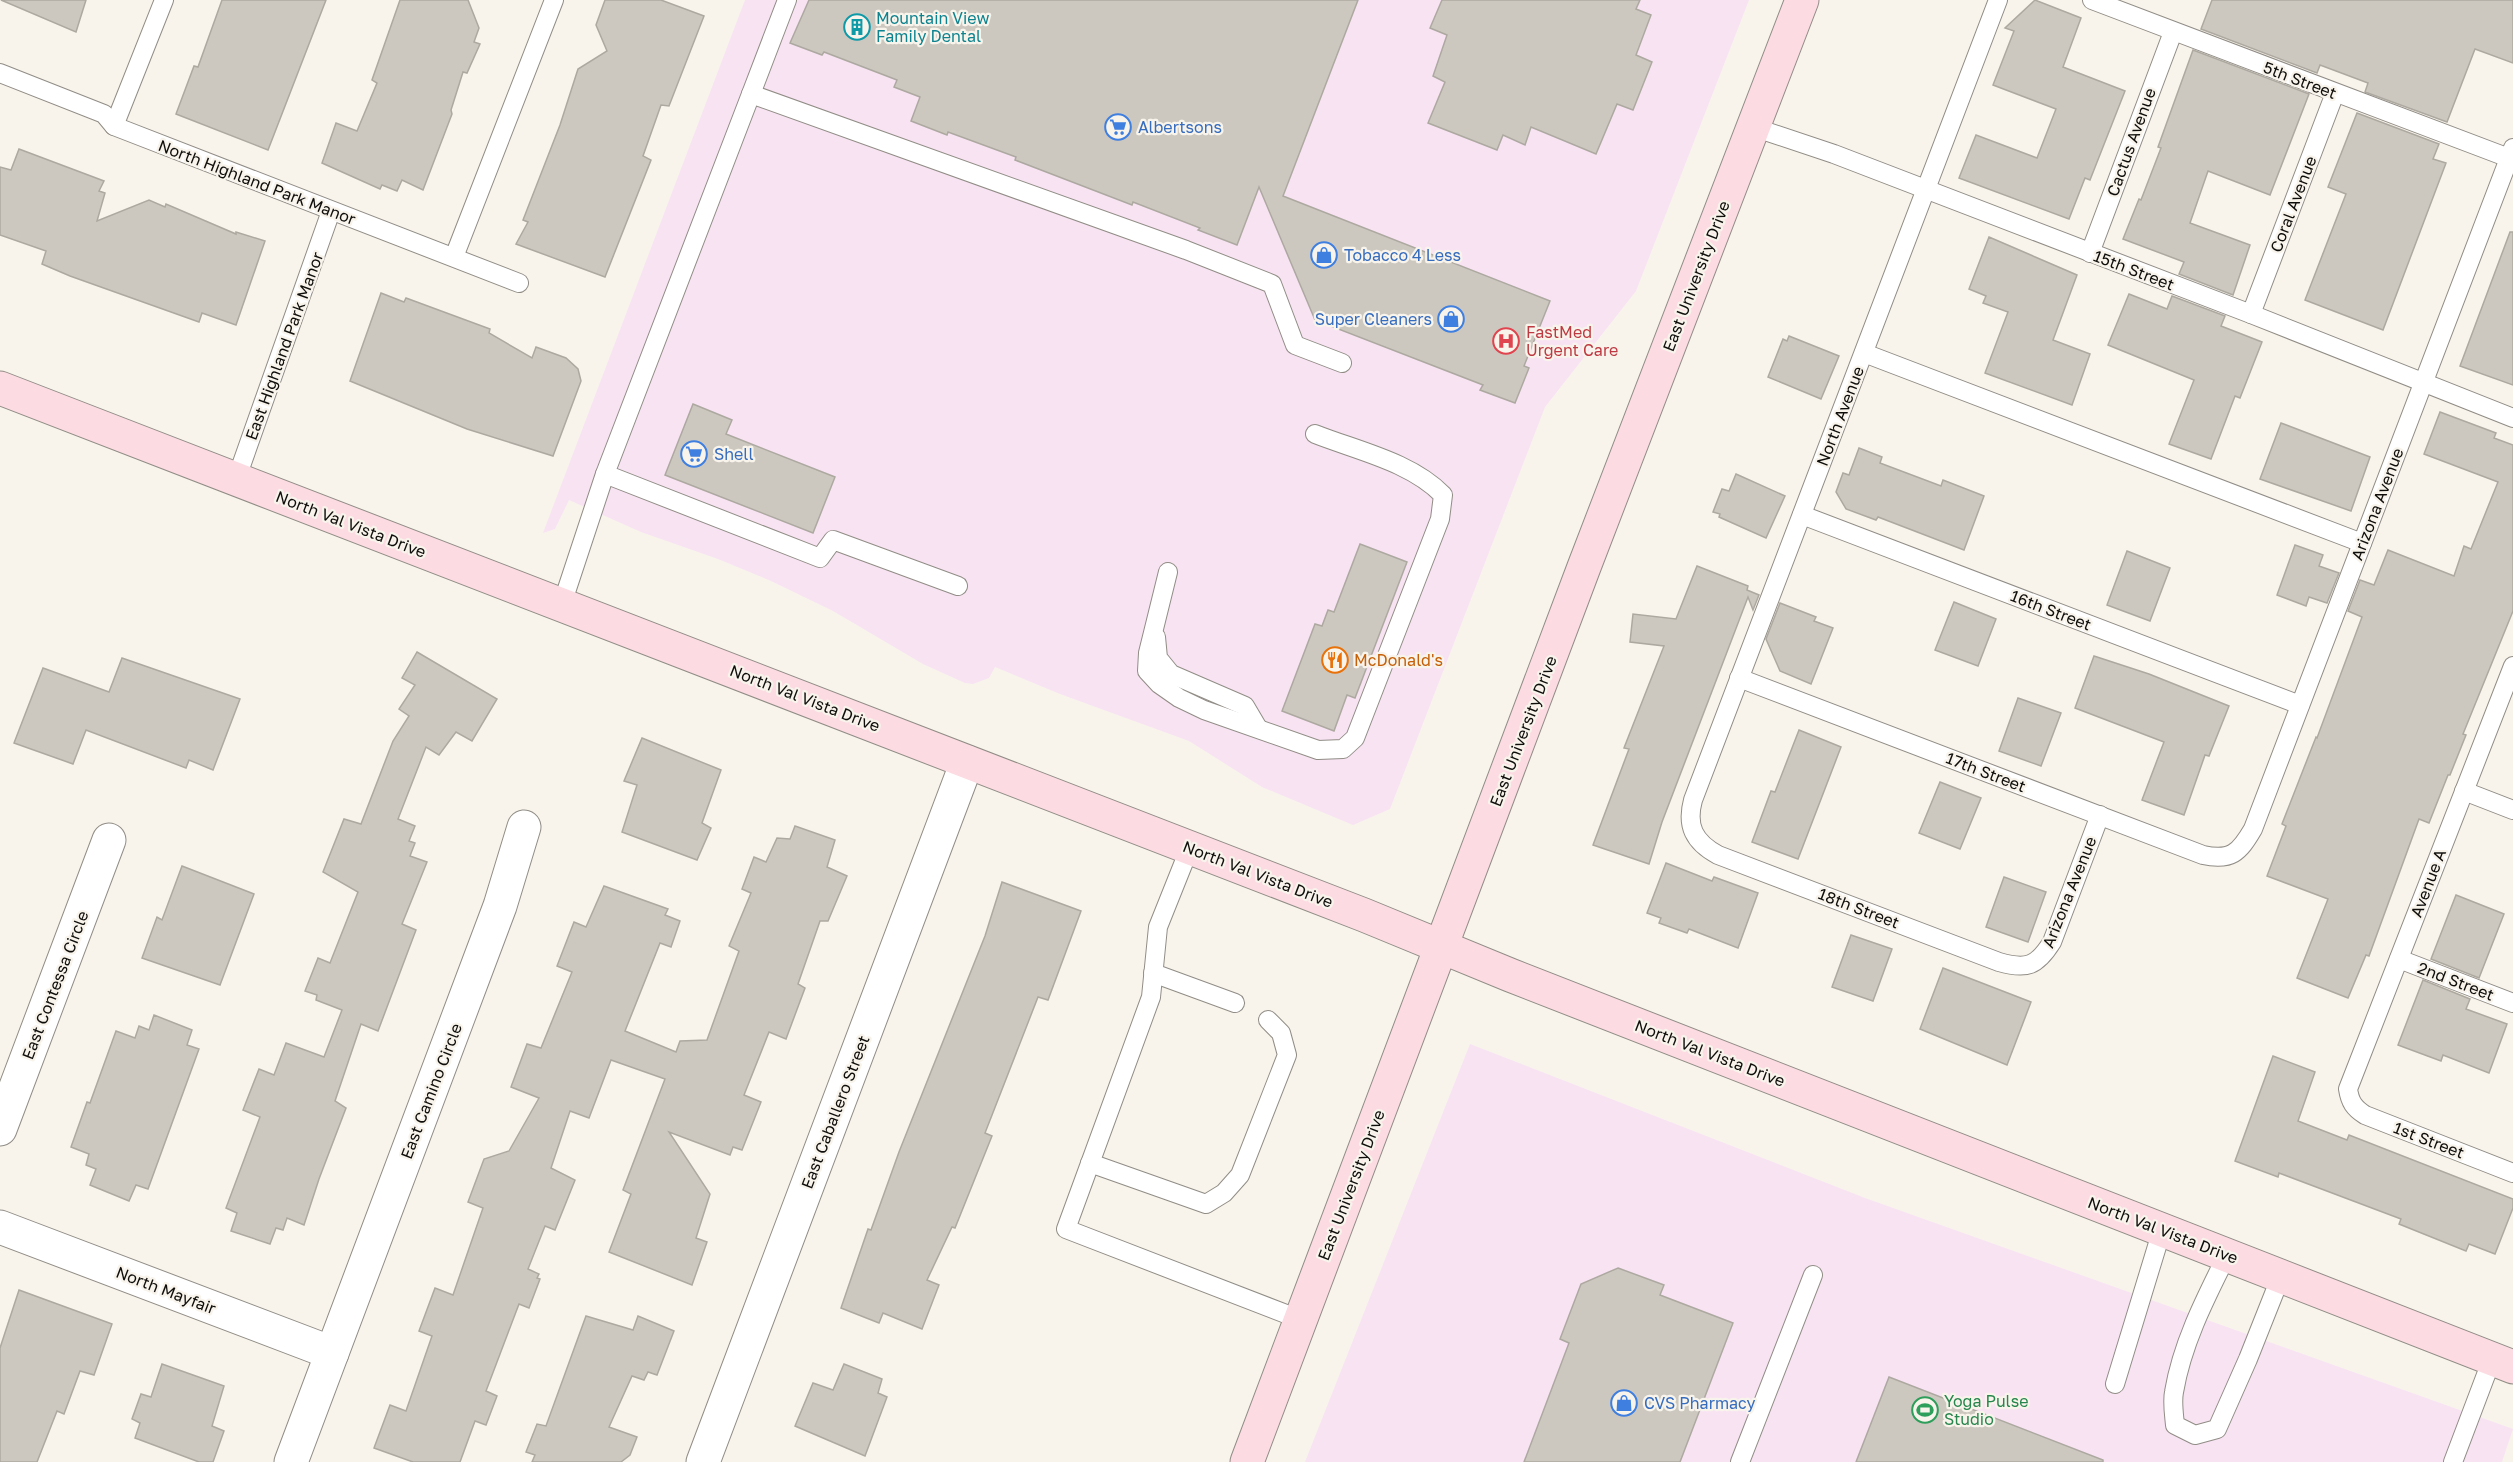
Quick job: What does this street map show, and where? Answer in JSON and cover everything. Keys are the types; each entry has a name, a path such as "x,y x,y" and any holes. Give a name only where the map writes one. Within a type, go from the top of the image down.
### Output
{"main road":[{"name":"East University Drive","path":"1247,1462 1299,1319 1802,0"},
{"name":"North Val Vista Drive","path":"0,388 1442,946 2502,1363"}],"street":[{"name":"East Caballero Street","path":"703,1462 967,762"},
{"name":"East Camino Circle","path":"291,1462 500,906 524,827"},
{"name":"East Contessa Circle","path":"0,1129 109,840"},
{"name":"North Mayfair","path":"0,1227 332,1353"}],"lane":[{"path":"114,126 164,0"},
{"path":"454,257 554,0"},
{"path":"562,604 605,474 787,0"},
{"name":"North Avenue","path":"1692,834 1690,823 1693,800 1998,0"},
{"name":"5th Street","path":"2092,0 2336,93 2511,153"},
{"name":"Cactus Avenue","path":"2090,253 2173,32"},
{"name":"North Highland Park Manor","path":"0,73 104,114 114,126 519,283"},
{"name":"Coral Avenue","path":"2251,314 2336,93"},
{"path":"752,94 1186,250 1272,284 1295,345 1342,363"},
{"name":"15th Street","path":"1753,127 1834,154 2251,314 2513,418"},
{"name":"Arizona Avenue","path":"2233,854 2242,848 2253,829 2511,153"},
{"name":"East Highland Park Manor","path":"236,480 331,211"},
{"path":"1864,353 2362,543"},
{"path":"1168,572 1156,626 1158,658 1171,674 1245,706 1258,728 1318,750 1343,749 1355,738 1440,519 1443,495 1413,471 1315,434"},
{"path":"605,474 820,558 833,540 958,586"},
{"name":"16th Street","path":"1802,515 2300,705"},
{"name":"Avenue A","path":"2350,1100 2348,1089 2352,1078 2513,666"},
{"name":"17th Street","path":"1739,678 2203,855 2223,858 2233,854"},
{"path":"2464,791 2513,810"},
{"name":"Arizona Avenue","path":"2033,964 2052,942 2100,815"},
{"name":"18th Street","path":"1692,834 1700,843 1718,855 1999,962 2022,966 2033,964"},
{"path":"1190,848 1158,927 1151,997 1066,1229 1299,1319"},
{"name":"2nd Street","path":"2399,959 2513,1003"},
{"path":"1153,973 1235,1003"},
{"path":"1090,1163 1206,1204 1224,1193 1240,1174 1287,1055 1281,1033 1268,1020"},
{"name":"1st Street","path":"2350,1100 2356,1109 2365,1115 2513,1173"},
{"path":"2115,1384 2162,1230"},
{"path":"2227,1255 2203,1304 2185,1349 2173,1394 2175,1425 2195,1435 2217,1429 2281,1276"},
{"path":"1740,1462 1813,1275"},
{"path":"2453,1462 2502,1363"}],"shaded area":[{"path":"745,0 1749,0 1636,291 1545,407 1390,809 1353,825 1262,787 1189,741 1060,694 995,667 989,678 973,684 965,683 923,664 833,611 771,581 718,559 641,532 569,500 555,529 543,533"},
{"path":"1470,1044 1865,1198 2513,1429 2502,1462 1305,1462"}],"building":[{"path":"1,0 86,0 76,32"},
{"path":"222,0 326,0 268,150 176,114 194,66 198,67"},
{"path":"400,0 468,0 479,28 474,42 480,44 467,73 463,72 451,110 452,114 423,190 402,180 397,191 382,185 380,189 322,163 336,123 357,131 377,83 372,80"},
{"path":"605,0 661,0 704,16 669,106 661,105 643,156 651,160 605,277 516,244 528,222 523,220 560,125 578,69 607,51 596,25"},
{"name":"Albertsons","path":"809,0 1358,0 1283,196 1550,301 1524,366 1529,368 1515,403 1480,390 1483,385 1315,320 1259,187 1237,245 1133,202 1132,205 1015,160 1016,157 911,121 920,97 894,87 897,80 824,52 822,55 790,43"},
{"path":"1442,0 1640,0 1636,9 1651,15 1636,55 1652,62 1633,110 1617,104 1596,154 1531,127 1525,145 1503,135 1497,150 1428,123 1445,82 1433,76 1447,35 1430,28"},
{"path":"2035,0 2081,18 2063,67 2125,91 2090,180 2085,178 2069,219 1959,178 1976,135 2037,158 2056,109 1993,85 2014,31 2005,28"},
{"path":"2212,0 2513,0 2513,63 2475,49 2447,122 2365,92 2368,83 2320,65 2317,73 2201,29"},
{"path":"2193,50 2309,94 2270,195 2208,171 2190,223 2250,245 2233,295 2179,274 2184,262 2123,239 2161,148 2158,147"},
{"path":"2357,113 2439,144 2433,159 2446,163 2383,330 2305,300 2346,194 2328,187"},
{"path":"19,149 104,181 99,191 105,193 97,221 149,200 165,207 166,204 236,234 236,232 265,241 236,325 202,313 199,322 70,276 42,264 46,251 0,235 0,167 11,170"},
{"path":"2510,232 2513,232 2513,385 2460,366"},
{"path":"1989,237 2077,275 2053,340 2090,354 2072,405 1985,373 2008,312 1983,303 1986,296 1969,289"},
{"path":"381,293 404,302 406,298 490,329 489,333 532,358 536,347 566,358 578,369 581,381 553,456 467,429 350,381"},
{"path":"2129,294 2167,309 2172,296 2225,316 2221,326 2262,342 2240,398 2235,396 2211,459 2169,444 2194,380 2108,345"},
{"path":"1789,336 1839,356 1821,399 1768,377 1783,339 1787,341"},
{"name":"Shell","path":"693,404 732,420 726,434 835,477 813,533 665,475"},
{"path":"2440,412 2496,433 2494,438 2513,445 2513,611 2463,734 2466,735 2450,775 2448,775 2429,823 2419,819 2369,956 2366,955 2348,998 2297,978 2328,899 2267,876 2286,826 2282,824 2362,617 2348,611 2360,580 2374,585 2388,550 2454,576 2464,546 2471,549 2498,482 2424,454"},
{"path":"2281,423 2370,457 2351,511 2260,479"},
{"path":"1859,448 1882,457 1880,463 1941,486 1943,480 1984,496 1964,550 1878,517 1876,520 1846,509 1836,492 1843,473 1849,475"},
{"path":"1736,474 1785,496 1766,538 1719,517 1720,514 1713,512 1722,489 1729,491"},
{"name":"McDonald's","path":"1360,544 1407,562 1355,698 1347,695 1334,731 1282,711 1315,624 1322,626 1328,610 1334,612"},
{"path":"2295,545 2323,555 2319,566 2339,573 2327,603 2309,597 2306,606 2277,595"},
{"path":"2127,551 2170,568 2150,621 2107,605"},
{"path":"1697,566 1748,586 1747,590 1759,595 1753,610 1748,597 1662,822 1649,864 1593,845 1629,749 1624,748 1664,646 1630,642 1633,614 1676,619"},
{"path":"1954,602 1996,619 1978,666 1935,650"},
{"path":"1780,603 1816,617 1814,621 1833,628 1811,684 1780,671 1766,639"},
{"path":"417,652 497,699 472,741 456,732 439,755 426,747 398,819 415,826 409,841 415,843 410,856 427,862 402,924 416,930 378,1031 361,1024 335,1101 346,1108 304,1225 287,1218 283,1230 276,1228 270,1244 231,1231 237,1213 226,1208 260,1117 243,1110 259,1069 274,1075 286,1043 324,1057 342,1010 316,1000 317,995 305,991 318,958 330,963 358,892 323,872 344,819 361,824 393,741 409,716 399,709 415,685 402,678"},
{"path":"2094,656 2149,674 2229,706 2209,756 2205,755 2184,815 2142,800 2164,742 2075,708"},
{"path":"122,658 240,699 213,770 189,760 186,768 86,730 73,764 14,743 43,668 109,692"},
{"path":"2018,698 2061,713 2041,766 1999,751"},
{"path":"1799,730 1841,747 1798,859 1752,842 1771,791 1775,792"},
{"path":"642,738 721,770 702,823 711,828 697,860 622,832 637,785 624,781"},
{"path":"1940,782 1981,798 1960,849 1919,833"},
{"path":"795,826 835,840 827,867 847,876 828,921 820,921 798,984 805,988 786,1039 769,1032 744,1095 761,1102 742,1150 733,1147 730,1155 669,1132 710,1194 696,1238 707,1242 692,1285 609,1252 631,1194 623,1190 665,1079 611,1060 589,1118 570,1111 551,1168 575,1180 555,1230 545,1226 528,1269 539,1274 537,1278 540,1279 529,1308 519,1304 486,1391 497,1396 486,1425 475,1421 460,1462 413,1462 374,1448 390,1405 406,1411 432,1336 419,1331 435,1288 453,1295 483,1208 468,1202 484,1159 509,1151 539,1098 511,1087 527,1044 541,1048 572,972 557,966 574,922 586,927 604,886 668,909 665,915 680,921 671,947 660,943 625,1031 676,1052 680,1041 707,1040 739,951 729,946 751,893 742,889 754,857 766,862 777,838 790,839"},
{"path":"1666,863 1712,881 1714,877 1758,893 1738,948 1689,929 1687,933 1659,923 1661,918 1647,913"},
{"path":"182,866 254,894 220,985 142,958 157,917 162,920"},
{"path":"2004,877 2046,892 2028,942 1986,927"},
{"path":"1002,882 1081,911 1048,1000 1038,997 985,1133 992,1136 955,1228 952,1227 927,1280 939,1285 922,1329 883,1313 879,1323 841,1308 868,1229 871,1230 899,1152 985,936"},
{"path":"2456,895 2504,914 2479,978 2431,959"},
{"path":"1851,935 1892,949 1873,1001 1832,987"},
{"path":"1943,968 2031,1002 2007,1065 1920,1029"},
{"path":"2423,980 2470,999 2466,1009 2507,1024 2489,1073 2443,1055 2441,1061 2398,1045"},
{"path":"154,1015 192,1030 187,1045 199,1049 148,1189 136,1185 129,1201 90,1185 96,1169 86,1165 89,1154 71,1147 87,1102 90,1103 116,1031 135,1038 139,1026 149,1030"},
{"path":"2273,1056 2315,1072 2298,1121 2347,1140 2349,1135 2513,1199 2513,1208 2495,1254 2469,1244 2466,1251 2399,1224 2401,1219 2279,1173 2278,1177 2235,1161"},
{"name":"CVS Pharmacy","path":"1618,1268 1664,1285 1660,1295 1733,1323 1680,1462 1524,1462 1569,1343 1560,1339 1581,1284"},
{"path":"19,1290 112,1324 94,1375 80,1371 64,1414 57,1411 37,1462 0,1462 0,1348"},
{"path":"586,1316 633,1330 638,1316 674,1331 657,1375 648,1372 644,1380 632,1376 609,1427 637,1437 630,1455 621,1462 532,1462 535,1455 526,1452 537,1424 546,1426"},
{"path":"162,1364 224,1386 212,1426 224,1431 213,1462 199,1462 135,1438 140,1423 132,1419 141,1394 151,1397"},
{"path":"844,1364 882,1379 878,1393 887,1397 865,1456 795,1426 813,1383 833,1390"},
{"name":"Yoga Pulse Studio","path":"1889,1377 2103,1460 2103,1462 1856,1462"}],"place":[{"name":"Mountain View Family Dental","path":"857,27"},
{"name":"Albertsons","path":"1118,127"},
{"name":"Tobacco 4 Less","path":"1324,255"},
{"name":"Super Cleaners","path":"1451,319"},
{"name":"FastMed Urgent Care","path":"1506,341"},
{"name":"Shell","path":"694,454"},
{"name":"McDonald's","path":"1335,660"},
{"name":"CVS Pharmacy","path":"1624,1403"},
{"name":"Yoga Pulse Studio","path":"1925,1410"}]}
